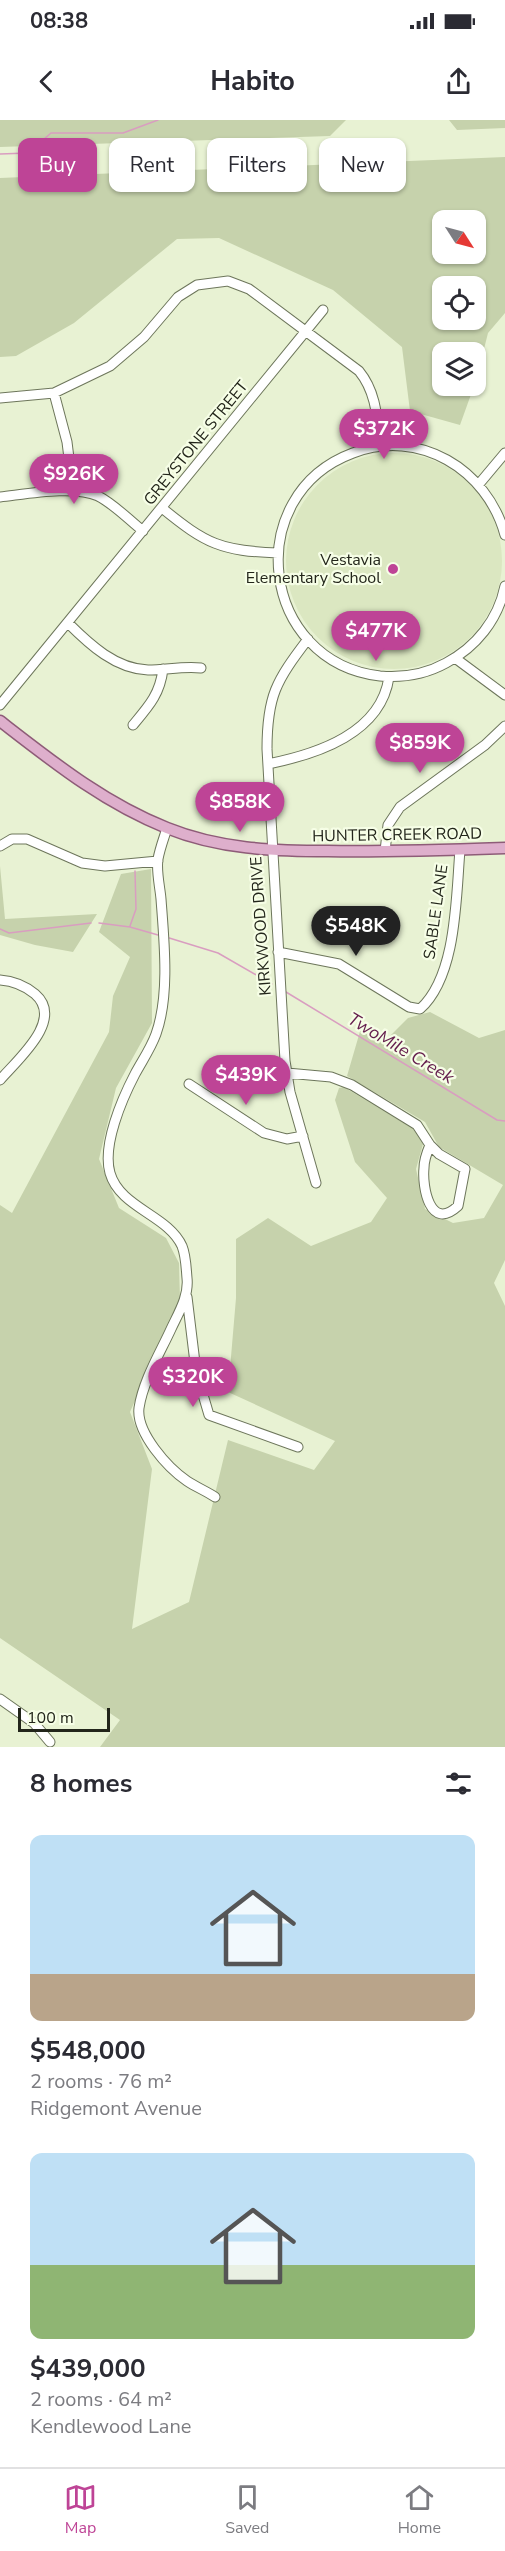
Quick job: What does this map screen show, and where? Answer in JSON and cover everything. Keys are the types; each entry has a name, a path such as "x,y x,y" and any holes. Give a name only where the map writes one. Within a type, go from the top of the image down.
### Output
{"main road":[{"name":"HUNTER CREEK ROAD","path":"0,721 77,780 119,805 167,828 227,846 271,851 505,848"}],"street":[{"path":"0,398 54,393 89,377 128,353 178,297 190,288 205,282 228,281 242,285 348,361 368,383 374,396 380,446"},
{"name":"GREYSTONE STREET","path":"0,705 323,310"},
{"path":"54,393 68,442 73,491"},
{"path":"505,535 495,507 479,484 454,463 434,453 402,446 380,446 347,455 327,466 310,482 290,509 282,531 278,553 279,580 292,618 321,652 344,666 370,674 388,676 423,672 454,658 474,643 486,629 496,613 505,589"},
{"path":"479,484 505,453"},
{"path":"0,497 86,492 103,499 143,531"},
{"path":"162,508 184,526 216,545 245,552 278,553"},
{"path":"68,623 93,646 117,662 139,669 201,668"},
{"name":"KIRKWOOD DRIVE","path":"308,639 284,670 271,697 267,727 271,851 287,1073 316,1183"},
{"path":"454,658 505,695"},
{"path":"133,725 156,699 163,669"},
{"path":"268,764 315,752 361,727 381,704 387,690 388,676"},
{"path":"385,851 386,832 390,819 400,807 485,745 505,726"},
{"path":"167,828 158,861 164,990 162,1012 156,1034 122,1101 115,1122 109,1166 113,1180 127,1197 179,1240 185,1254 196,1371 209,1414 298,1447"},
{"path":"0,846 12,839 27,839 82,863 105,866 158,861"},
{"name":"SABLE LANE","path":"278,952 325,959 339,964 409,1007 420,1009 432,995 450,946 460,850"},
{"path":"0,980 20,984 32,991 46,1013 40,1032 0,1080"},
{"path":"287,1073 331,1077 351,1085 417,1125 439,1154 465,1169 458,1206 445,1214 438,1213 432,1208 426,1195 424,1165 430,1145"},
{"path":"189,1084 264,1133 287,1139 303,1136"},
{"path":"187,1292 147,1382 139,1417 152,1444 171,1468 215,1497"},
{"path":"0,1699 34,1723 50,1742"}],"shaded area":[{"path":"0,120 346,120 330,136 207,138 207,140 195,140 195,138 109,138 109,143 97,144 97,138 18,138 18,146 0,147"},
{"path":"449,120 505,120 505,128 457,130"},
{"path":"505,157 505,313 488,333 486,342 432,342 432,396 470,396 460,425 410,411 402,347 333,290 219,238 177,239 74,323 16,356 0,357 0,178 18,177 18,192 97,192 97,174 109,173 109,192 195,192 195,170 207,169 207,192 307,192 307,165 319,165 319,192 406,192 406,161"},
{"name":"Vestavia Elementary School","path":"394,453 415,455 435,461 454,471 470,485 484,501 494,520 500,540 502,561 500,582 494,602 484,621 470,637 454,651 435,661 415,667 394,669 373,667 353,661 334,651 318,637 304,621 294,602 288,582 286,561 288,540 294,520 304,501 318,485 334,471 353,461 373,455"},
{"path":"0,866 5,919 97,914 73,952 35,945 0,935"},
{"path":"151,869 152,1023 116,1088 99,1159 119,1208 166,1238 179,1263 180,1299 130,1412 152,1469 132,1629 189,1602 228,1440 314,1470 335,1441 228,1392 236,1298 236,1239 268,1218 311,1246 371,1222 387,1198 355,1162 335,1100 339,1088 344,1087 417,1131 423,1144 416,1169 425,1209 453,1223 484,1218 503,1185 439,1147 425,1122 347,1076 361,1028 384,1042 408,1018 430,1012 479,1038 505,1030 505,1260 494,1283 505,1306 505,1747 100,1747 120,1720 0,1638 0,1205 12,1213 109,1032 113,996 130,957 99,932 121,874"}],"waterway":[{"path":"0,154 28,153 51,133 123,133 158,120"},
{"path":"130,926 136,909 135,871"},
{"name":"TwoMile Creek","path":"0,929 9,933 91,923"},
{"name":"TwoMile Creek","path":"99,923 130,927 158,935"},
{"name":"TwoMile Creek","path":"166,937 218,953 272,984"},
{"name":"TwoMile Creek","path":"286,992 497,1120 505,1121"}],"place":[{"name":"Vestavia Elementary School","path":"393,569"}]}
